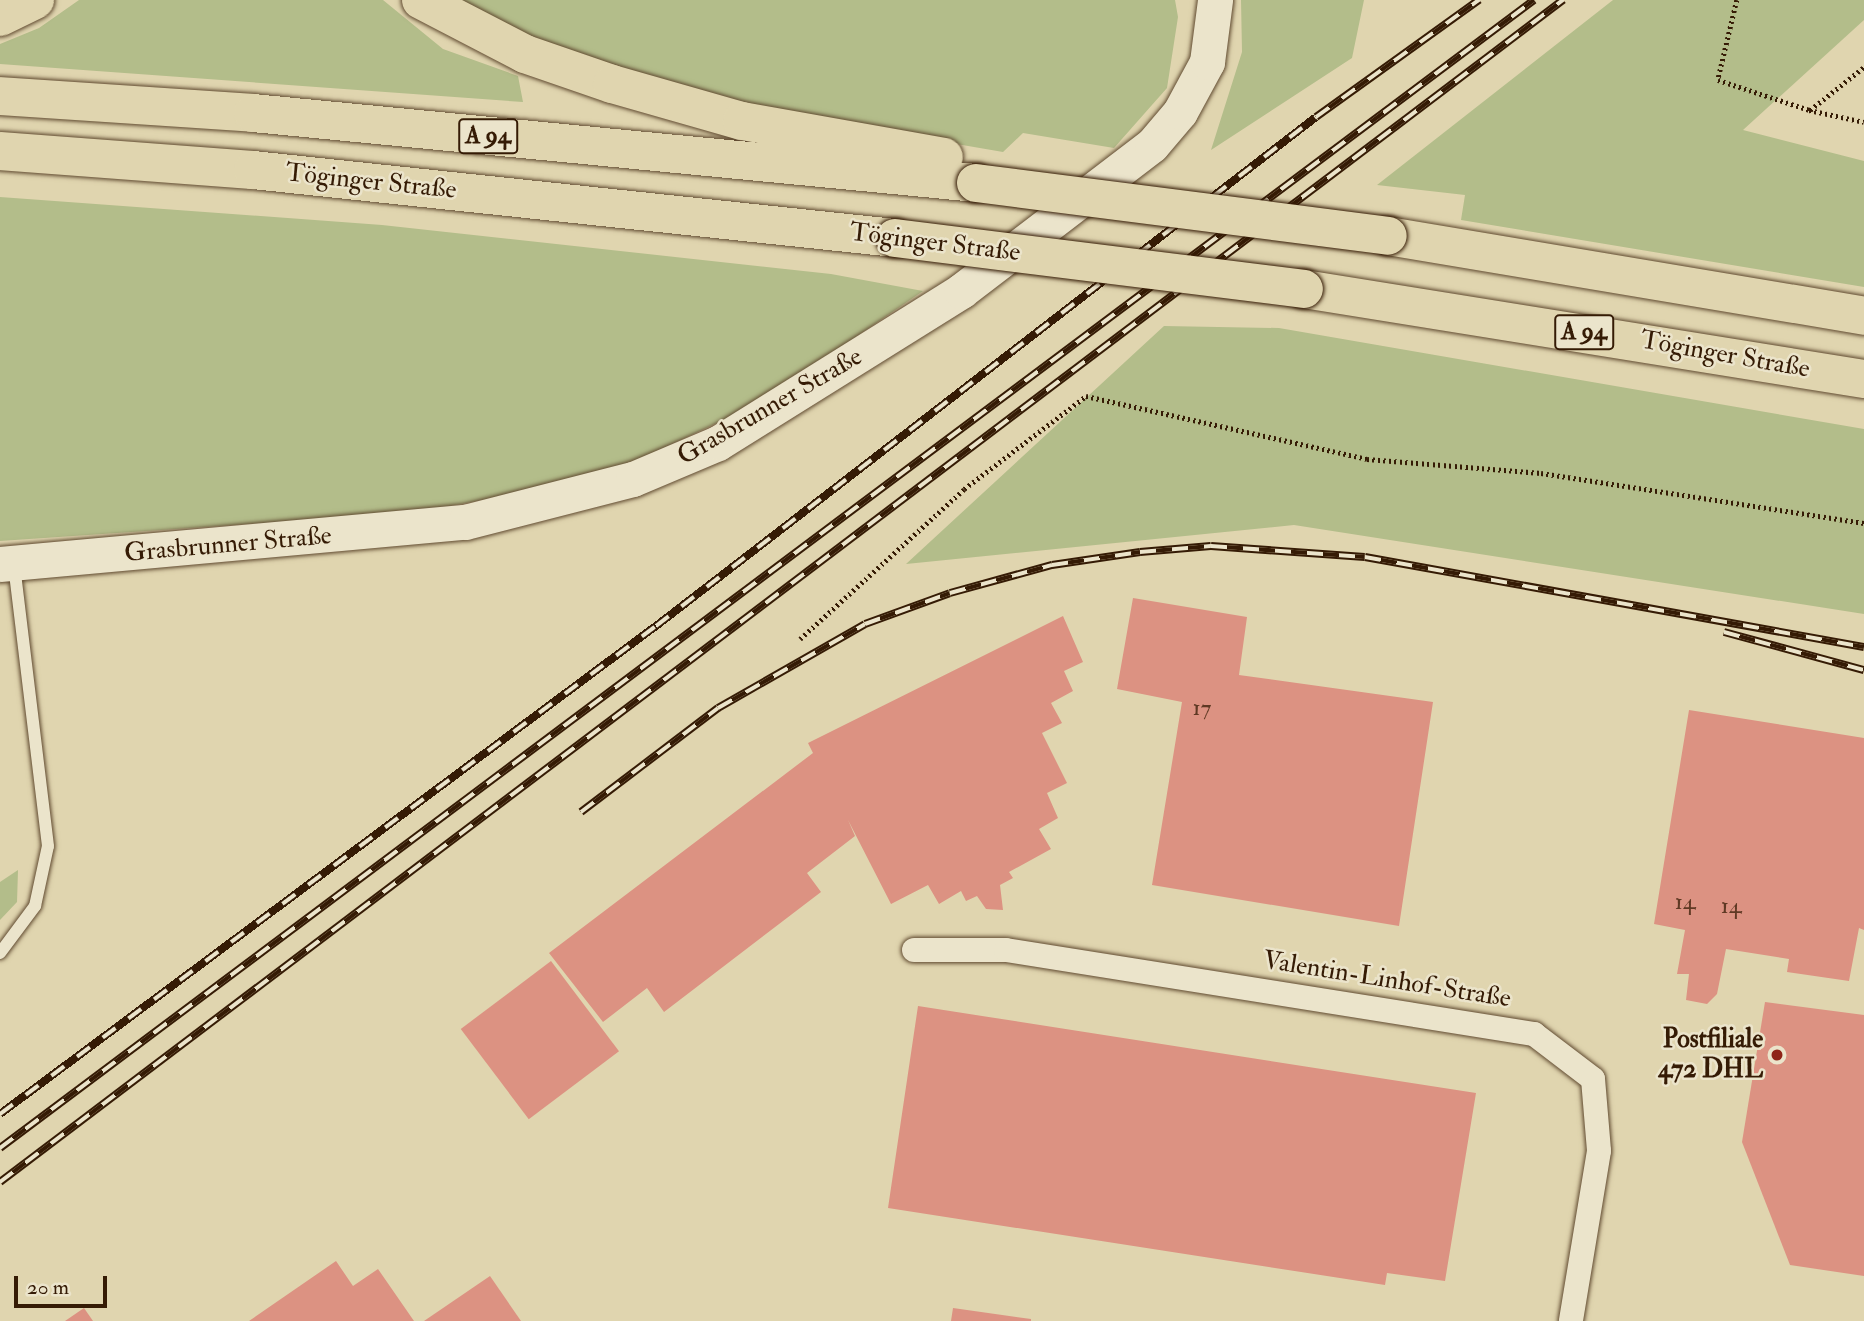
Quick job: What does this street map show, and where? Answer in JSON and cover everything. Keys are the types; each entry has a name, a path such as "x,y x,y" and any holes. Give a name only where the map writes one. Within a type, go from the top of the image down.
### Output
{"highway":[{"path":"0,17 35,0"},
{"path":"421,0 524,54 612,84 743,121 943,156 976,183"},
{"name":"A 94","path":"0,96 253,113 976,183 1388,236 1864,316"},
{"name":"Töginger Straße","path":"0,152 253,170 895,238 1304,289 1864,379"}],"street":[{"name":"Grasbrunner Straße","path":"7,563 464,522 633,479 718,443 961,291 1152,145 1180,112 1207,62 1214,0"},
{"name":"Valentin-Linhof-Straße","path":"914,950 1006,950 1534,1034 1593,1079 1599,1151 1571,1321"}],"lane":[{"path":"0,953 34,906 48,846 7,563"}],"path":[{"path":"1737,0 1718,80 1809,110 1864,122"},
{"path":"1809,110 1864,67"},
{"path":"800,639 964,489 1086,396 1367,459 1541,473 1864,523"}],"green space":[{"path":"79,0 383,0 443,49 518,76 523,102 0,64 0,44 39,28"},
{"path":"450,0 1175,0 1178,17 1167,88 1114,148 1023,133 1003,152 771,112 509,35"},
{"path":"1241,0 1364,0 1352,58 1211,150 1242,52"},
{"path":"1613,0 1864,0 1864,20 1743,130 1864,161 1864,287 1461,220 1465,195 1377,185"},
{"path":"0,197 382,225 831,274 923,291 759,403 598,479 411,513 0,541"},
{"path":"1164,326 1279,328 1864,429 1864,614 1294,525 906,564"},
{"path":"18,870 17,902 0,920 0,882"}],"building":[{"path":"1133,598 1247,617 1239,675 1433,702 1399,926 1152,885 1182,702 1117,689"},
{"path":"1063,616 1083,662 1064,671 1073,691 1051,703 1062,723 1042,733 1067,783 1047,793 1058,818 1039,829 1051,849 1009,872 1013,878 1000,885 1003,910 986,909 977,896 966,901 961,891 939,904 928,885 891,904 848,820 855,836 807,873 821,892 664,1012 647,988 603,1022 549,953 813,753 808,743"},
{"path":"1689,710 1864,738 1864,930 1859,928 1849,981 1787,972 1789,959 1726,949 1717,994 1707,1004 1686,1000 1689,974 1677,974 1685,930 1654,924"},
{"path":"551,961 619,1051 529,1119 461,1029"},
{"path":"1765,1002 1864,1015 1864,1276 1790,1265 1742,1142"},
{"path":"918,1006 1476,1093 1445,1281 1387,1273 1385,1285 888,1208"},
{"path":"336,1261 353,1286 378,1269 414,1321 249,1321"},
{"path":"490,1276 521,1321 424,1321"},
{"path":"84,1308 93,1321 65,1321"},
{"path":"953,1308 1031,1319 1031,1321 951,1321"}],"railway":[{"path":"0,1114 656,626 1316,117 1479,0"},
{"path":"0,1148 1534,0"},
{"path":"0,1182 1563,0"},
{"path":"581,812 718,708 865,624 950,593 1052,565 1140,552 1211,546 1365,557 1864,647"},
{"path":"1724,632 1864,670"}],"place":[{"name":"Postfiliale 472 DHL","path":"1777,1055"}]}
